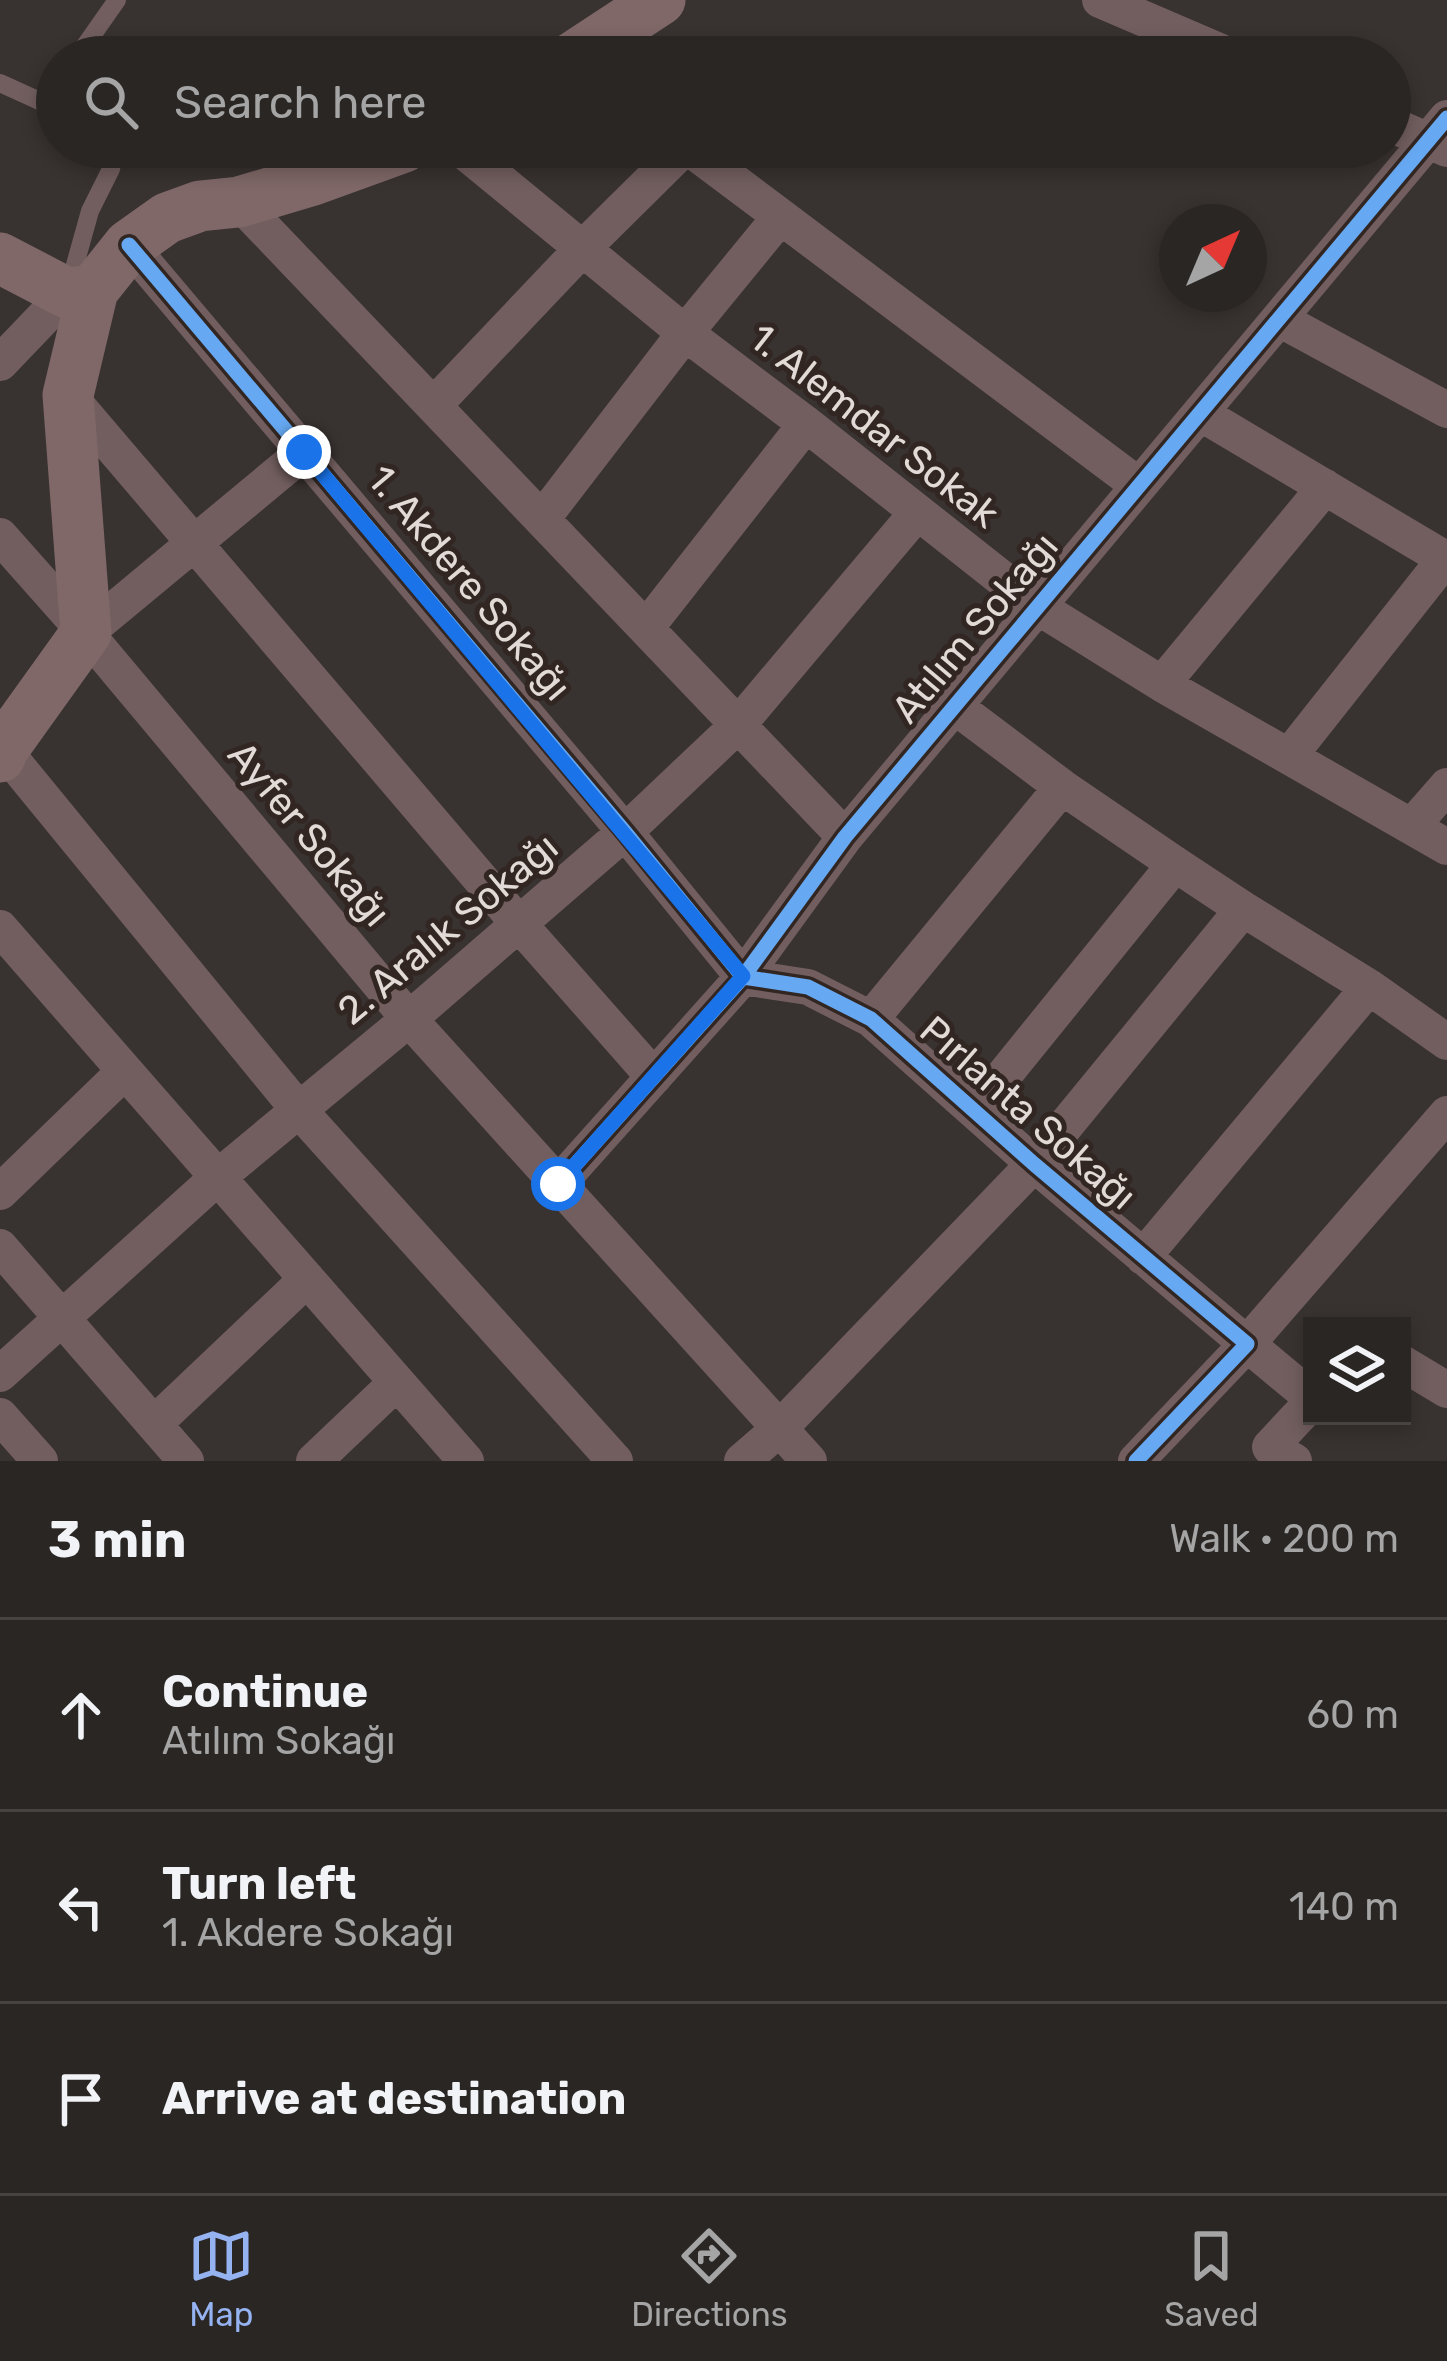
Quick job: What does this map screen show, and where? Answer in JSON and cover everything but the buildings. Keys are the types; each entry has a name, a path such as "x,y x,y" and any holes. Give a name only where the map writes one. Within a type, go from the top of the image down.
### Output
{"main road":[{"path":"607,36 660,0"},
{"path":"1,753 86,633 68,395 80,291 166,218 200,206 239,202 346,168"},
{"path":"0,258 80,291"}],"street":[{"path":"1100,0 1185,36"},
{"name":"Atılım Sokağı","path":"558,1184 743,976 844,837 953,705 1440,135"},
{"name":"1. Alemdar Sokak","path":"484,168 685,333 1038,607 1162,684 1447,847"},
{"path":"434,405 665,168"},
{"path":"715,168 1138,485"},
{"path":"239,202 844,837"},
{"path":"542,518 780,217"},
{"name":"1. Akdere Sokağı","path":"129,245 743,976"},
{"path":"0,363 80,291"},
{"path":"1279,319 1441,394"},
{"path":"68,395 654,1077"},
{"path":"1201,413 1446,560 1290,755"},
{"path":"646,628 806,424"},
{"path":"86,633 304,452"},
{"path":"1162,684 1324,487"},
{"name":"2. Aralık Sokağı","path":"0,1374 218,1177 625,832 738,725 916,514"},
{"name":"Ayfer Sokağı","path":"0,536 409,1019 809,1461"},
{"path":"953,705 1062,787 1447,1042"},
{"path":"1,753 298,1109 615,1461"},
{"path":"871,1019 1062,787"},
{"path":"1412,826 1447,787"},
{"path":"975,1112 1175,864"},
{"path":"742,1461 779,1429 1034,1164 1243,909"},
{"path":"0,928 466,1461"},
{"name":"Pırlanta Sokağı","path":"743,976 808,987 871,1019 1303,1392"},
{"path":"1143,1257 1369,987"},
{"path":"0,1192 125,1071"},
{"path":"1136,1461 1246,1344 1447,1114"},
{"path":"0,1246 186,1461"},
{"path":"154,1424 307,1279"},
{"path":"1411,1369 1447,1390"},
{"path":"314,1461 397,1382"},
{"path":"0,1416 40,1461"},
{"path":"1282,1454 1303,1416"}],"lane":[{"path":"91,36 117,0"},
{"path":"0,83 36,96"},
{"path":"80,291 90,211 111,168"}],"cycle path":[{"path":"1411,161 1447,118"},
{"path":"558,1184 743,977 845,837 1405,168"},
{"path":"129,245 743,977 808,987 871,1019 1247,1344 1136,1461"}],"route":[{"path":"304,452 743,976 558,1184"}]}
